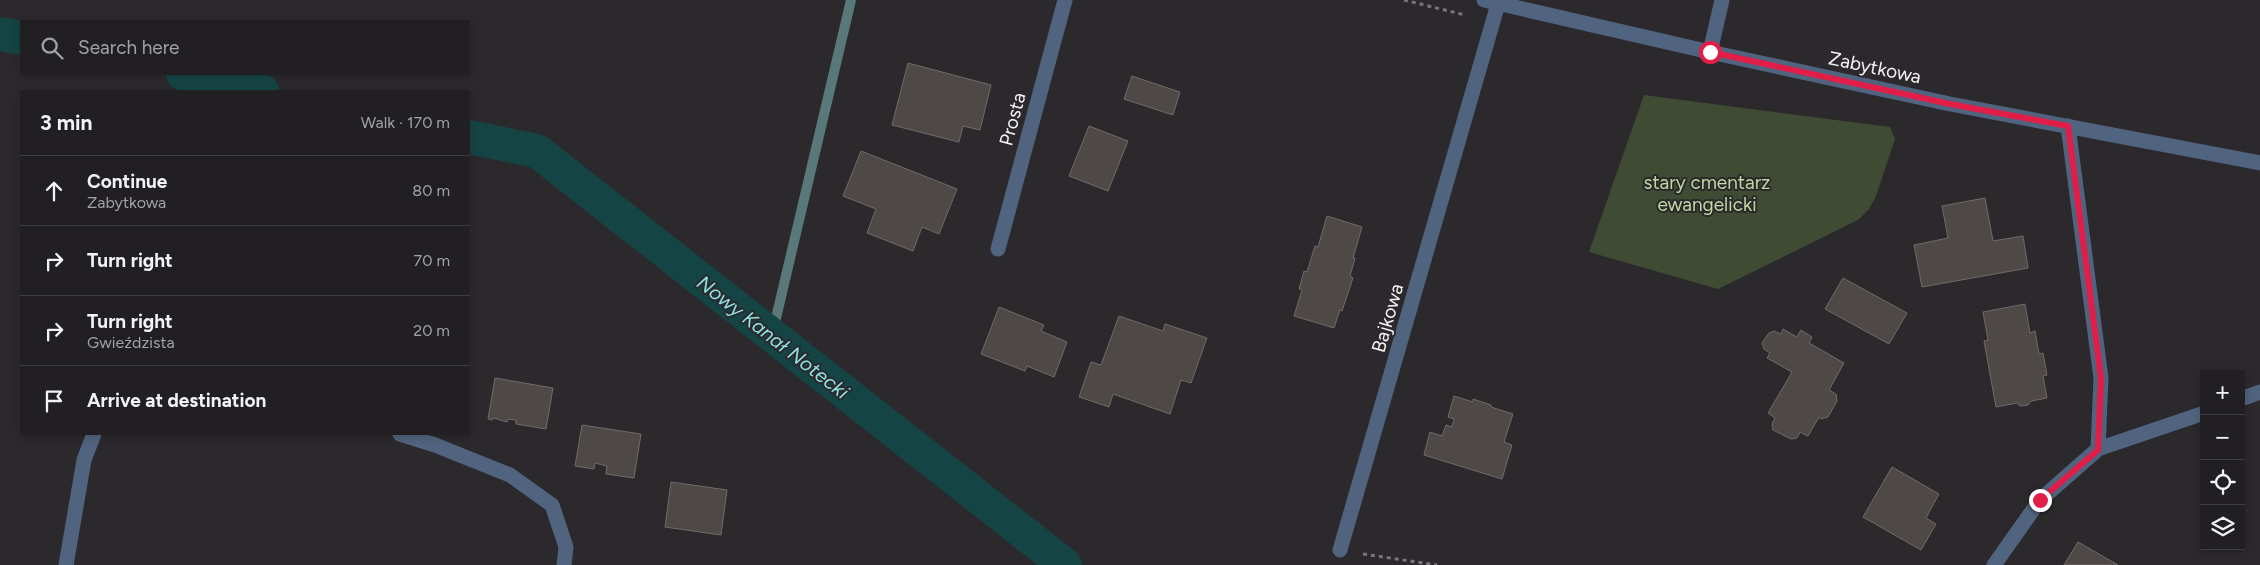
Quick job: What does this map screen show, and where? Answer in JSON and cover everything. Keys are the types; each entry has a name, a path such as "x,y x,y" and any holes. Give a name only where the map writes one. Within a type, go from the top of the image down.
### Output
{"street":[{"name":"Prosta","path":"998,249 1065,0"},
{"path":"1710,52 1722,0"},
{"name":"Zabytkowa","path":"1491,2 1950,104 2260,163"},
{"name":"Bajkowa","path":"1340,550 1491,2"},
{"path":"2068,126 2101,378 2098,450"},
{"path":"2245,398 2260,392"},
{"path":"1994,565 2040,500 2098,450 2200,414"},
{"path":"66,565 84,460 94,435"},
{"path":"403,435 435,445 510,475 552,505 566,547 564,565"}],"path":[{"path":"1340,550 1437,565"}],"green space":[{"name":"stary cmentarz ewangelicki","path":"1644,95 1890,127 1895,139 1876,196 1869,209 1858,220 1718,289 1589,252"}],"building":[{"path":"908,63 991,85 980,130 963,126 959,142 892,125"},
{"path":"1132,76 1180,92 1173,115 1124,99"},
{"path":"1089,126 1128,141 1108,191 1069,176"},
{"path":"861,151 957,189 939,234 922,227 913,251 867,233 876,209 843,196"},
{"path":"1985,198 1993,241 2023,236 2028,268 1922,287 1914,245 1948,238 1942,206"},
{"path":"1327,216 1362,227 1353,258 1355,258 1350,276 1353,278 1334,328 1294,316 1302,290 1299,289 1304,271 1307,272 1315,246 1318,247"},
{"path":"1843,278 1907,313 1889,344 1825,309"},
{"path":"2025,304 2030,333 2035,331 2039,354 2043,353 2047,375 2043,376 2047,398 2031,401 2028,405 2020,406 2017,403 1996,407 1984,341 1988,340 1983,312"},
{"path":"999,307 1044,325 1041,331 1067,342 1054,377 1027,366 1025,371 981,354"},
{"path":"1119,316 1163,331 1165,324 1207,338 1191,383 1181,380 1170,414 1113,394 1109,407 1079,397 1091,362 1101,365"},
{"path":"1783,329 1797,337 1801,330 1812,337 1809,343 1844,363 1829,390 1836,394 1837,401 1828,417 1821,419 1819,417 1808,436 1800,432 1797,438 1791,439 1773,430 1772,424 1775,418 1768,413 1792,372 1767,358 1770,353 1764,349 1762,343 1769,333 1774,331 1781,334"},
{"path":"495,378 553,388 546,429 516,424 516,420 508,419 507,422 493,418 492,420 488,419"},
{"path":"1454,396 1473,402 1473,399 1513,414 1504,442 1512,445 1502,479 1424,455 1430,432 1442,436 1446,425 1452,427 1454,419 1448,417"},
{"path":"582,425 641,434 634,478 606,474 607,466 595,463 594,469 575,466"},
{"path":"1892,467 1939,494 1926,518 1936,524 1921,550 1863,517"},
{"path":"671,482 727,490 721,535 665,527"},
{"path":"2078,542 2118,565 2064,565"}],"waterway":[{"path":"772,335 851,0"},
{"name":"Nowy Kanał Notecki","path":"0,34 20,38"},
{"name":"Nowy Kanał Notecki","path":"188,75 257,90"},
{"name":"Nowy Kanał Notecki","path":"470,137 537,151 1065,565"}],"route":[{"path":"1710,52 1950,104 2068,126 2101,378 2098,450 2040,500"}]}
